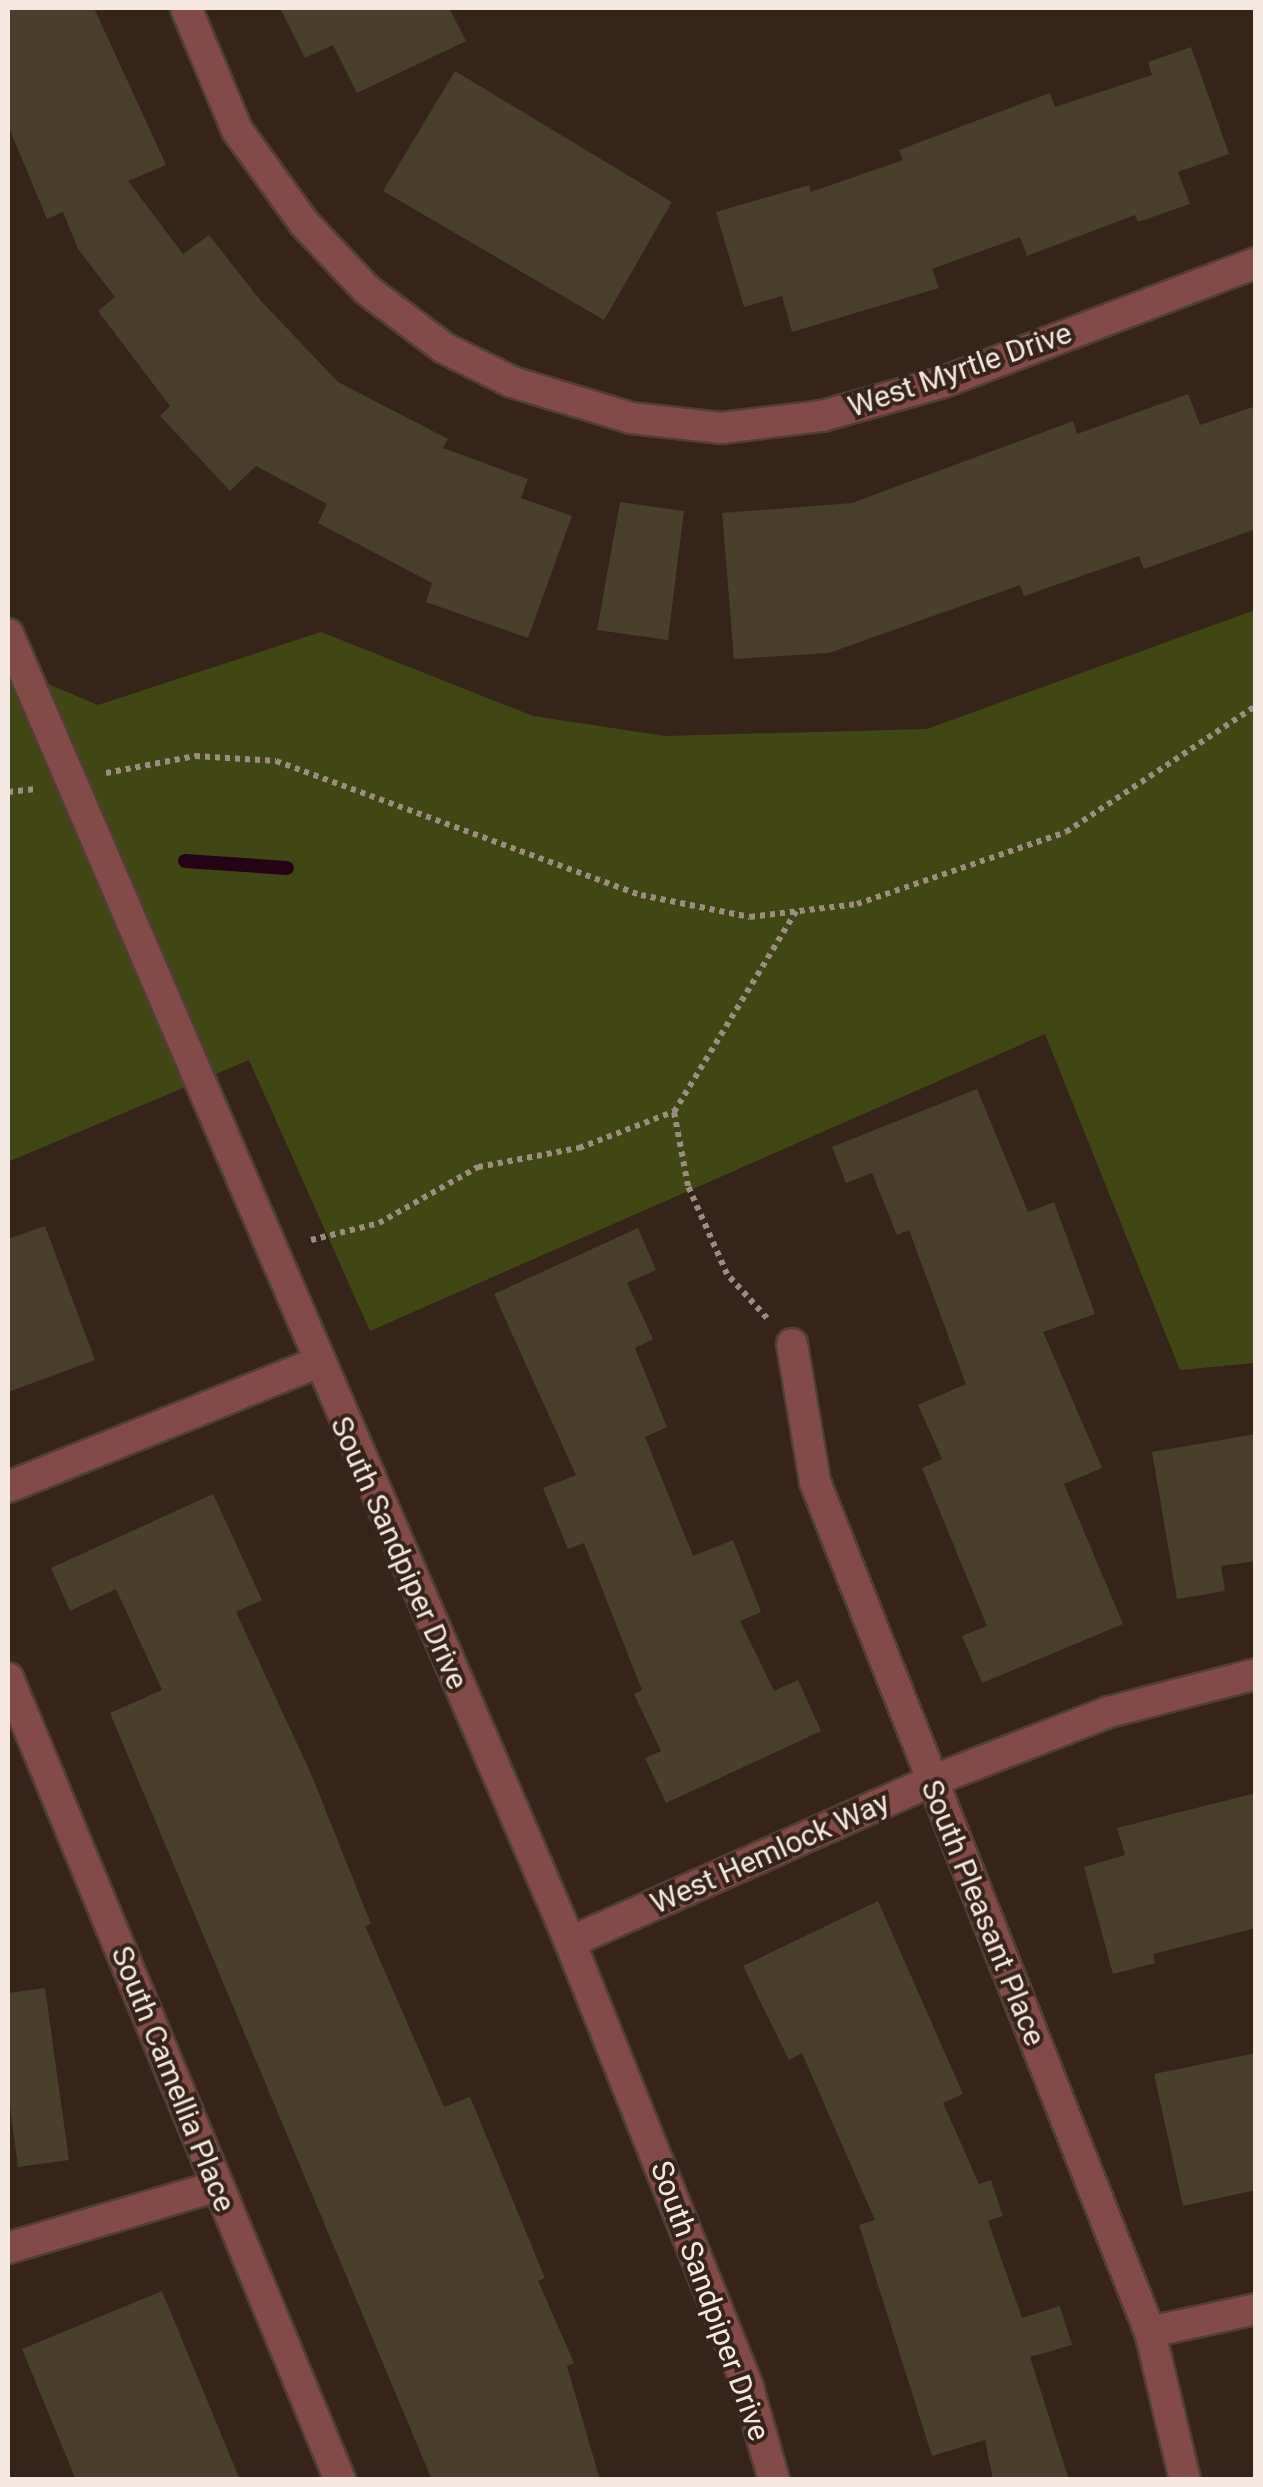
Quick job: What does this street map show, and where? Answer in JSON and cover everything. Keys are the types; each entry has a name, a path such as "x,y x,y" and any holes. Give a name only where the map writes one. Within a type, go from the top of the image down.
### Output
{"street":[{"name":"West Myrtle Drive","path":"186,8 237,130 304,222 367,290 444,348 512,382 630,418 721,428 822,416 944,382 1256,264"},
{"name":"South Sandpiper Drive","path":"8,634 316,1363 570,1942 748,2388 774,2480"},
{"name":"South Pleasant Place","path":"792,1344 815,1482 929,1782 1150,2332 1185,2480"},
{"path":"8,1487 316,1363"},
{"name":"West Hemlock Way","path":"570,1942 929,1782 1110,1712 1256,1674"},
{"name":"South Camellia Place","path":"8,1678 340,2480"},
{"path":"8,2248 217,2186"},
{"path":"1150,2332 1256,2309"}],"path":[{"path":"8,792 72,785 128,765 195,756 276,761 641,895 750,917 857,904 1066,832 1256,706"},
{"path":"271,1250 379,1223 478,1167 579,1148 674,1112 796,912"},
{"path":"674,1112 688,1186 727,1274 792,1344"}],"green space":[{"path":"1255,610 1255,1363 1180,1370 1045,1034 370,1331 249,1060 8,1162 8,667 98,705 321,632 533,716 665,736 927,729"}],"building":[{"path":"8,8 94,8 166,165 128,181 183,254 209,235 261,301 338,382 448,439 443,448 528,479 521,498 572,516 528,638 426,602 432,583 318,523 327,504 256,466 230,491 160,416 170,406 98,311 115,297 78,249 63,212 47,219 8,125"},
{"path":"280,8 449,8 466,41 357,93 333,45 305,58"},
{"path":"1191,47 1229,154 1178,172 1190,204 1138,222 1135,215 1027,256 1020,237 932,269 939,288 792,332 782,296 744,307 716,212 809,185 811,192 903,160 899,150 1050,93 1055,107 1152,75 1148,62"},
{"path":"455,71 672,202 604,320 383,191"},
{"path":"1188,394 1200,425 1256,406 1256,529 1144,569 1139,556 1024,596 1020,585 829,653 734,659 722,513 852,503 1073,421 1077,434"},
{"path":"620,502 684,511 668,640 597,630"},
{"path":"977,1089 1028,1212 1054,1202 1095,1314 1043,1332 1102,1468 1064,1484 1123,1624 982,1683 962,1636 987,1626 922,1468 942,1459 918,1405 966,1384 909,1230 897,1235 872,1173 846,1183 832,1147"},
{"path":"45,1226 95,1360 8,1392 8,1239"},
{"path":"638,1228 656,1270 627,1283 653,1339 635,1348 667,1427 645,1437 693,1556 733,1540 761,1612 740,1621 774,1691 798,1680 821,1731 666,1803 645,1758 661,1751 634,1694 642,1690 584,1543 568,1549 543,1488 576,1475 494,1294"},
{"path":"1256,1434 1256,1561 1221,1566 1225,1591 1177,1599 1152,1452"},
{"path":"213,1494 262,1600 236,1612 312,1776 371,1924 365,1926 444,2107 470,2097 545,2278 538,2281 574,2363 567,2366 600,2480 432,2480 110,1713 162,1690 116,1589 70,1611 51,1568"},
{"path":"1256,1793 1256,1928 1153,1954 1155,1963 1113,1974 1084,1867 1125,1855 1117,1828"},
{"path":"878,1901 963,2094 943,2103 979,2184 991,2180 1003,2216 988,2221 1022,2318 1060,2306 1072,2345 1030,2357 1069,2480 993,2480 985,2440 932,2456 859,2225 875,2220 802,2053 789,2060 743,1966"},
{"path":"45,1988 69,2160 18,2167 8,2091 8,1993"},
{"path":"1256,2053 1256,2190 1183,2206 1154,2074"},
{"path":"162,2291 240,2480 76,2480 22,2349"}],"waterway":[{"path":"185,861 287,868"}]}
